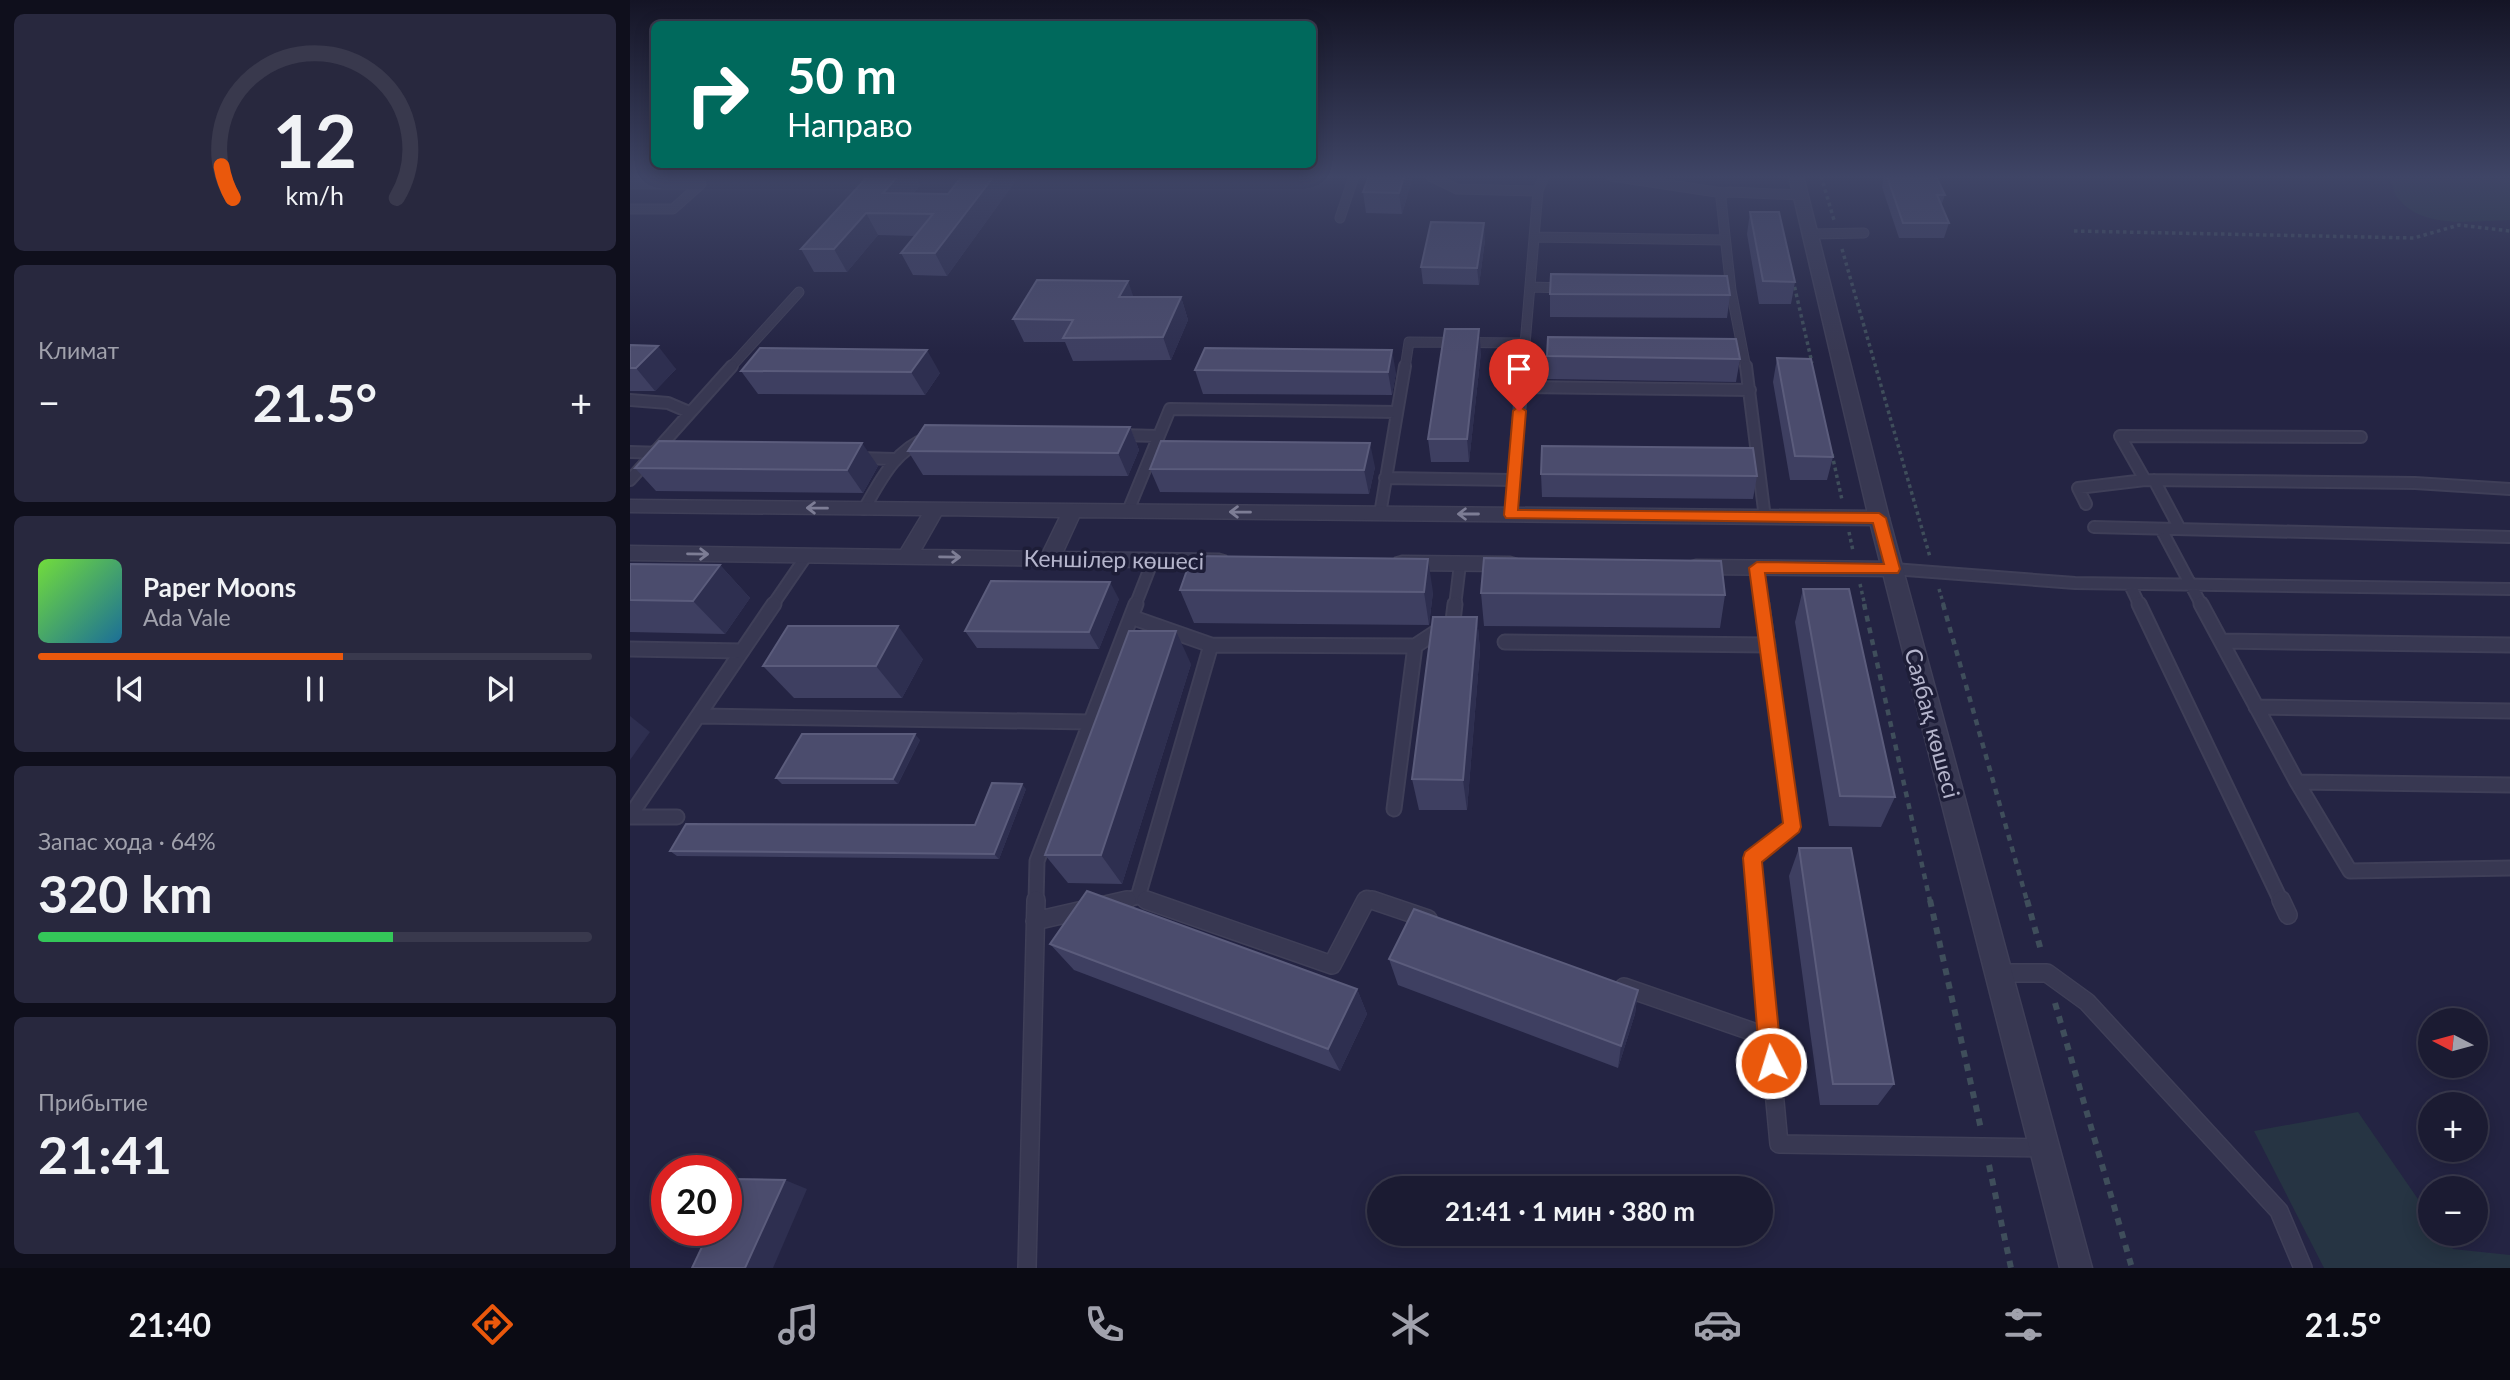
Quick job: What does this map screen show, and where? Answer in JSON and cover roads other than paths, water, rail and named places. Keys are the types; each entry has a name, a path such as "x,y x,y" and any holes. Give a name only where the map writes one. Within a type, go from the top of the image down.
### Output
{"street":[{"name":"Саябақ көшесі","path":"1810,235 1879,518 2076,1268"},
{"name":"Кеншілер көшесі","path":"630,506 1879,518"},
{"path":"907,557 935,509"},
{"path":"1050,558 1072,511"},
{"name":"Кеншілер көшесі","path":"630,553 1237,561"},
{"path":"1376,563 1527,565"},
{"path":"1676,567 1893,569"}],"lane":[{"path":"1724,235 1750,390 1765,518"},
{"path":"1511,515 1534,237 1724,240"},
{"path":"1530,287 1584,288"},
{"path":"1718,290 1731,290"},
{"path":"630,480 799,292"},
{"path":"1380,514 1409,342 1525,343"},
{"path":"1521,387 1750,390"},
{"path":"630,400 668,403 689,412"},
{"path":"1129,511 1170,409 1397,412"},
{"path":"1105,435 1158,436"},
{"path":"864,509 895,459 914,442 935,436"},
{"path":"2180,529 2120,436 2361,437"},
{"path":"630,452 682,453"},
{"path":"1376,456 1389,456"},
{"path":"1150,457 1163,457"},
{"path":"842,458 895,459"},
{"path":"1385,478 1513,480"},
{"path":"2086,504 2078,488 2149,480 2415,483 2510,489"},
{"path":"2094,527 2510,537"},
{"path":"2161,529 2297,782 2350,871 2510,868"},
{"path":"630,816 807,555"},
{"path":"1027,1268 1037,861 1153,560"},
{"path":"1131,617 1211,645 1415,646 1453,621 1460,564"},
{"path":"1757,568 1792,827 1752,858 1779,1144 2045,1148"},
{"path":"1893,569 2130,585 2510,590"},
{"path":"2130,585 2288,915"},
{"path":"2222,641 2510,645"},
{"path":"1506,642 1768,645"},
{"path":"1138,897 1211,645"},
{"path":"1394,809 1415,646"},
{"path":"630,649 742,651"},
{"path":"2256,707 2510,711"},
{"path":"698,716 1090,722"},
{"path":"2297,782 2510,785"},
{"path":"630,816 677,817"},
{"path":"1035,921 1138,897 1332,965 1367,898 1445,925"},
{"path":"1999,973 2047,973 2087,1002 2279,1211 2303,1268"},
{"path":"1613,983 1769,1037"}]}
